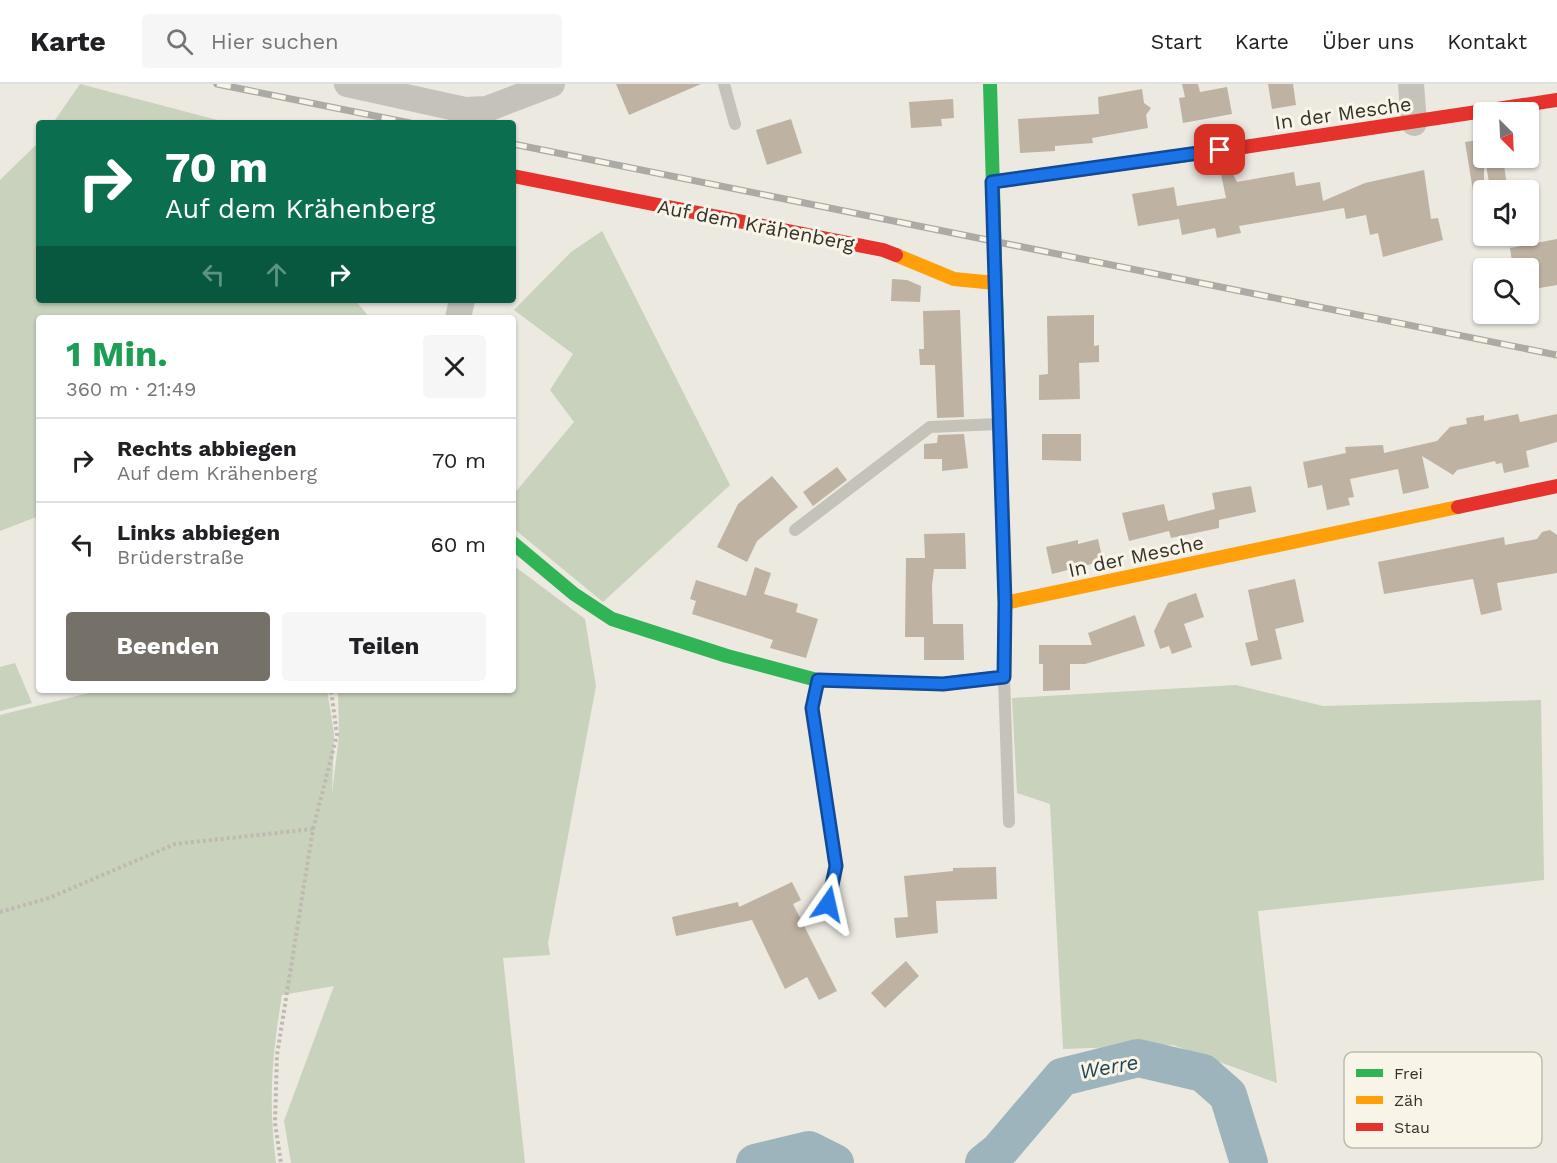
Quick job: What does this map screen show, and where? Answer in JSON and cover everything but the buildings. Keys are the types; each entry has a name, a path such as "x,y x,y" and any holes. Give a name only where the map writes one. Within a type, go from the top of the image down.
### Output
{"street":[{"path":"347,84 388,88 465,110 487,109 552,84"},
{"path":"516,546 574,594 612,619 727,656 818,680 943,684 1004,677 1005,603 998,424 990,84"},
{"path":"1411,84 1414,123"},
{"name":"In der Mesche","path":"992,182 1414,123 1557,100"},
{"name":"Auf dem Krähenberg","path":"516,177 883,250 954,279 995,283"},
{"name":"In der Mesche","path":"1005,603 1557,486"}],"lane":[{"path":"724,84 735,124"},
{"path":"795,530 930,427 998,424"},
{"path":"1004,677 1010,822"},
{"path":"818,680 812,708 836,866 828,904"}],"path":[{"path":"281,1163 275,1123 277,1055 313,829 337,735 331,693"},
{"path":"0,912 49,898 175,844 313,829"}],"green space":[{"path":"80,84 218,120 55,120"},
{"path":"36,145 36,303 358,303 368,315 36,315 36,517 0,531 0,180"},
{"path":"602,231 730,485 603,602 516,530 516,491 574,422 550,390 573,354 514,310 571,252"},
{"path":"516,567 585,619 596,686 548,943 550,955 503,958 525,1163 291,1163 284,1121 334,986 282,995 272,1079 272,1119 276,1163 0,1163 0,715 89,693 327,693 334,733 332,794 339,736 338,693 516,693"},
{"path":"15,663 32,703 0,711 0,667"},
{"path":"1236,685 1323,706 1541,700 1544,880 1258,911 1277,1083 1173,1045 1063,1049 1050,804 1017,793 1012,698"}],"waterway":[{"name":"Werre","path":"984,1163 999,1151 1062,1077 1138,1058 1203,1073 1228,1095 1249,1163"},
{"name":"Werre","path":"755,1163 809,1150 835,1163"}],"railway":[{"path":"217,84 395,120"},
{"path":"516,145 1557,355"}],"traffic: fast":[{"path":"990,84 998,362"},
{"path":"516,546 574,594 612,619 727,656 817,680 943,684 967,681"}],"traffic: slow":[{"path":"992,182 1244,147"},
{"path":"896,255 954,279 995,283"},
{"path":"967,681 1004,677 1005,603 998,362"},
{"path":"1005,603 1458,507"}],"traffic: jam":[{"path":"1244,147 1557,100"},
{"path":"516,177 883,250 896,255"},
{"path":"1458,507 1557,486"}],"route":[{"path":"828,904 836,866 812,708 818,680 943,684 1004,677 1005,603 992,182 1220,150"}]}
